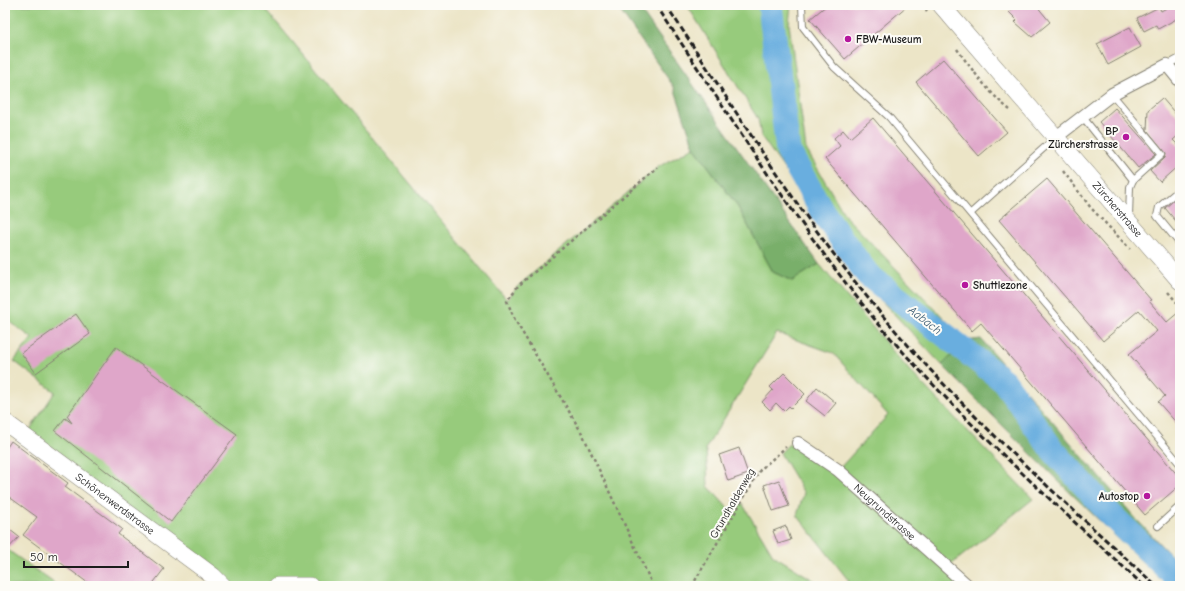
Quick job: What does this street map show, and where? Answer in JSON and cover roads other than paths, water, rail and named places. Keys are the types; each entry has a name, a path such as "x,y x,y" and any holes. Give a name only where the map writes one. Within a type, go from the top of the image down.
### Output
{"main road":[{"name":"Zürcherstrasse","path":"941,5 1180,281"},
{"name":"Schönenwerdstrasse","path":"5,422 213,576 223,586"},
{"path":"277,586 310,586"}],"street":[{"path":"1055,138 1112,94 1167,66 1180,80"},
{"name":"Neugrundstrasse","path":"798,443 838,470 968,586"}],"lane":[{"path":"802,5 803,27 834,67 889,117 1180,464"},
{"path":"1167,66 1180,58"},
{"path":"1112,94 1162,154 1133,180 1130,187 1128,222"},
{"path":"1082,116 1133,180"},
{"path":"971,213 1055,138"},
{"path":"1180,189 1159,207 1157,216 1180,244"},
{"path":"1158,526 1180,506"}],"waterway":[{"name":"Aabach","path":"770,5 788,151 822,211 845,244 868,275 1004,381 1051,448 1112,516 1180,581"}],"railway":[{"path":"656,5 764,170 821,250 882,328 976,429 1144,586"},
{"path":"666,5 772,167 800,207 857,285 888,322 951,392 984,425 1156,586"}],"place":[{"name":"FBW-Museum","path":"848,39"},
{"name":"BP Zürcherstrasse","path":"1126,137"},
{"name":"Shuttlezone","path":"965,285"},
{"name":"Autostop","path":"1147,496"}]}
